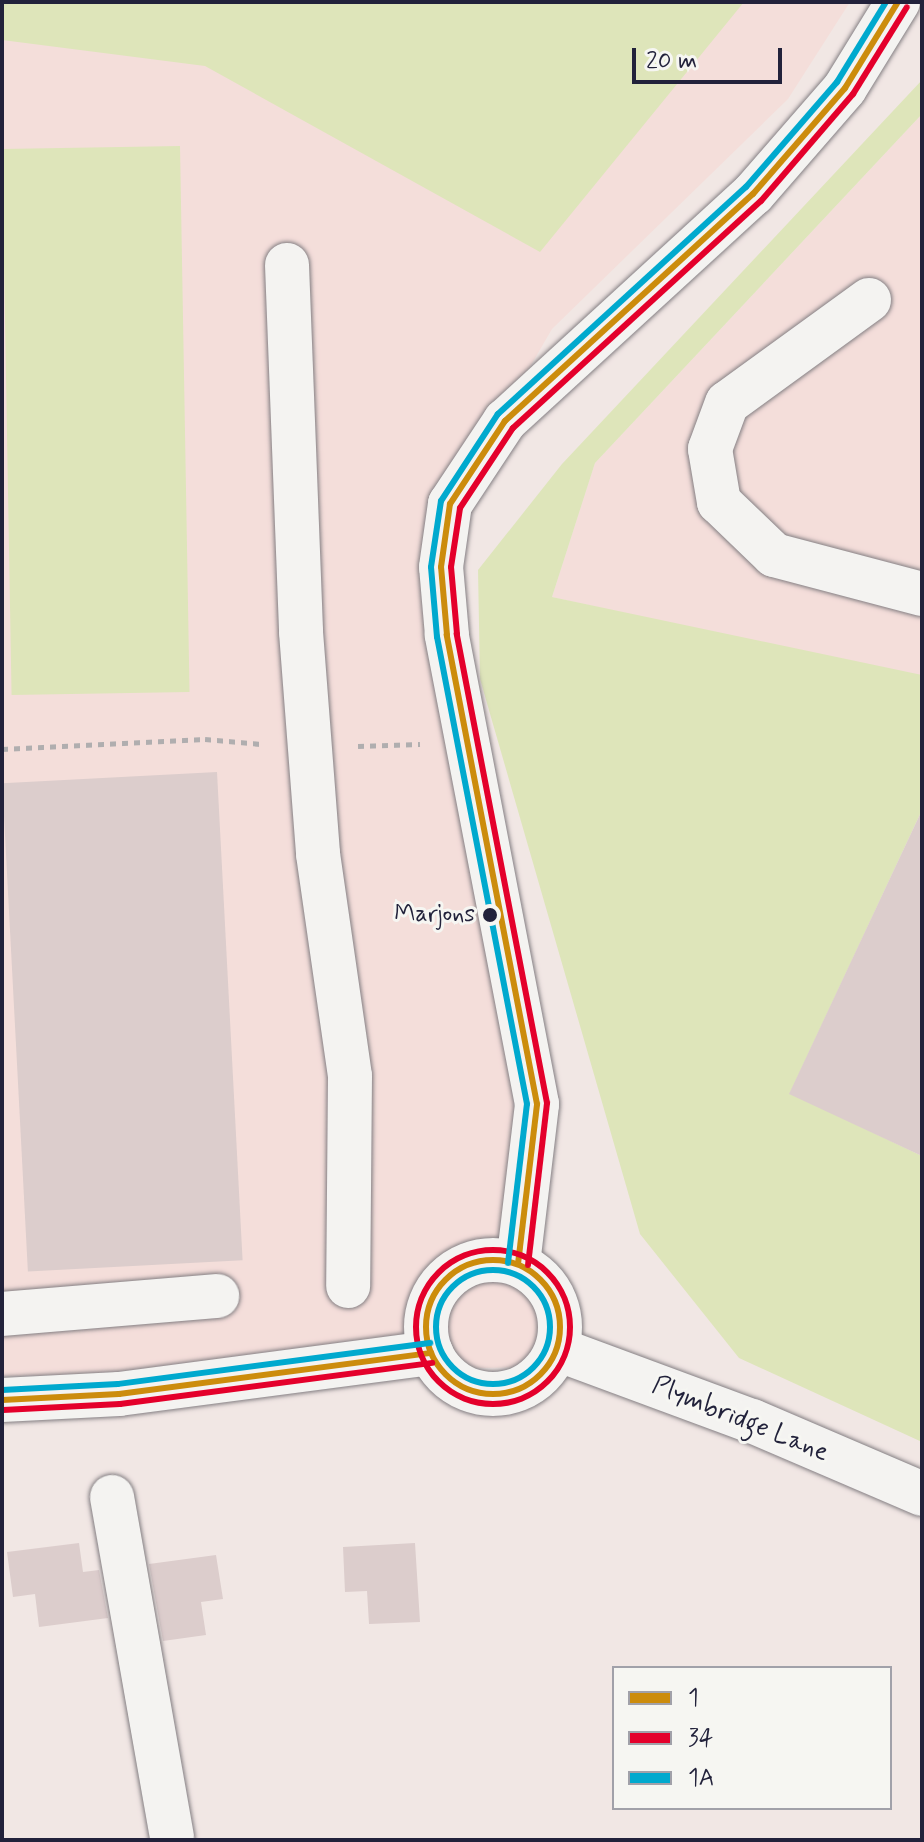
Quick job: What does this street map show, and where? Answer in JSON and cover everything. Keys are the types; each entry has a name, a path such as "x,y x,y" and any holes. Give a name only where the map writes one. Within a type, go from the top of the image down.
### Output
{"street":[{"path":"518,1264 537,1104 468,743 441,567 450,504 505,421 753,194 845,88 898,2"},
{"path":"287,265 318,854 350,1076 348,1286"},
{"path":"869,300 727,403 710,449 719,502 774,555 922,594"},
{"path":"485,1260 518,1264 543,1282 554,1299 560,1329 557,1349 531,1383 490,1394 450,1379 431,1353 426,1319 445,1279 485,1260"},
{"path":"2,1314 217,1296"},
{"name":"Plymbridge Lane","path":"557,1349 752,1421 922,1494"},
{"path":"2,1400 119,1394 431,1353"},
{"path":"112,1497 168,1839"}],"path":[{"path":"2,749 205,739 310,746 468,743"}],"shaded area":[{"path":"2,2 850,2 788,99 552,329 450,504 468,743 547,1367 2,1376"},
{"path":"922,114 922,680 552,597 595,463"}],"green space":[{"path":"2,2 744,2 540,252 205,66 2,40"},
{"path":"922,80 922,114 595,463 552,597 922,675 922,810 790,1093 922,1156 922,1442 739,1358 640,1234 480,679 478,570 562,464"},
{"path":"180,146 190,692 12,695 2,149"}],"building":[{"path":"217,772 243,1260 28,1272 2,783"},
{"path":"922,810 922,1156 789,1094"},
{"path":"79,1543 83,1572 99,1570 108,1618 39,1627 35,1594 13,1597 7,1552"},
{"path":"415,1543 420,1622 369,1624 367,1591 345,1592 343,1547"},
{"path":"216,1555 223,1599 201,1602 206,1635 163,1641 149,1564"}],"transit line":[{"name":"1A","path":"508,1263 527,1104 437,637 431,567 441,501 498,414 746,187 837,82 886,2"},
{"name":"1","path":"518,1264 537,1104 447,635 441,567 450,504 505,421 753,194 845,88 898,2"},
{"name":"34","path":"528,1265 547,1103 457,634 451,567 460,508 513,428 761,201 853,94 907,7"},
{"name":"34","path":"493,1250 522,1256 548,1272 564,1298 570,1327 564,1356 548,1382 522,1398 493,1404 464,1398 438,1382 422,1356 416,1327 422,1298 438,1272 464,1256 493,1250"},
{"name":"1","path":"493,1260 519,1265 540,1280 555,1301 560,1327 555,1353 540,1374 519,1389 493,1394 467,1389 446,1374 431,1353 426,1327 431,1301 446,1280 467,1265 493,1260"},
{"name":"1A","path":"493,1270 515,1274 533,1287 546,1305 550,1327 546,1349 533,1367 515,1380 493,1384 471,1380 453,1367 440,1349 436,1327 440,1305 453,1287 471,1274 493,1270"},
{"name":"1A","path":"2,1390 118,1384 430,1343"},
{"name":"1","path":"2,1400 119,1394 431,1353"},
{"name":"34","path":"3,1410 120,1404 432,1363"}],"place":[{"name":"Marjons","path":"490,915"}]}
